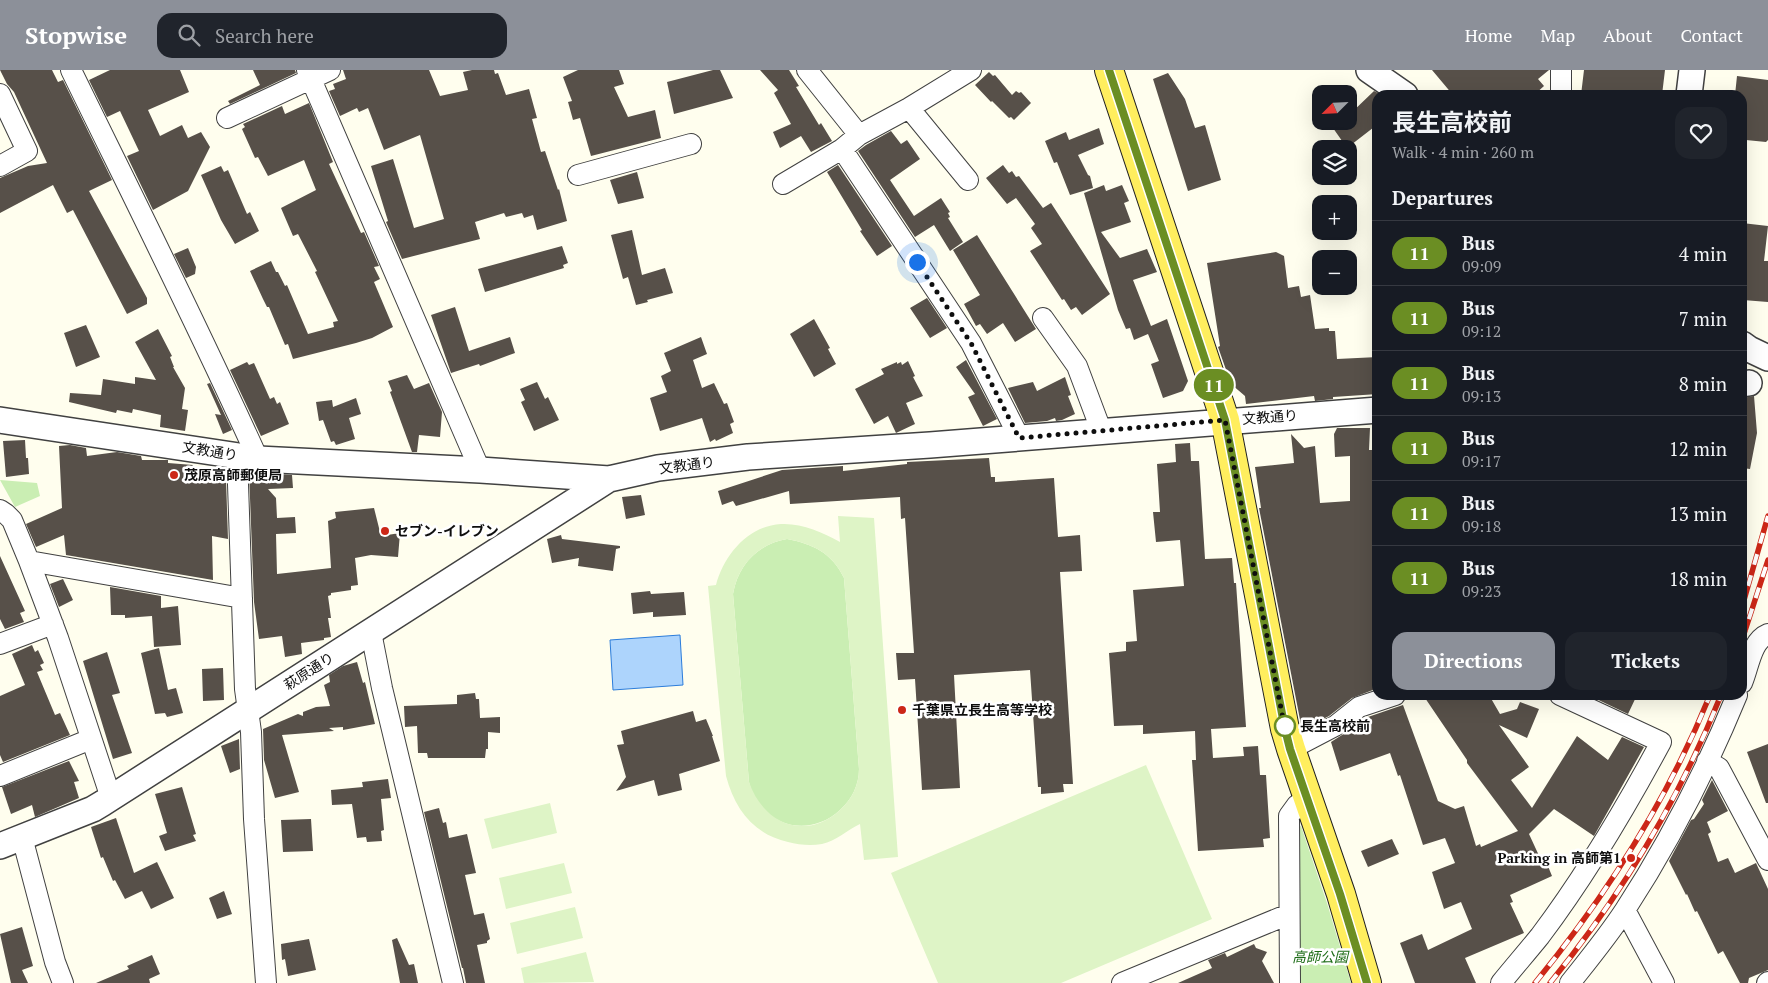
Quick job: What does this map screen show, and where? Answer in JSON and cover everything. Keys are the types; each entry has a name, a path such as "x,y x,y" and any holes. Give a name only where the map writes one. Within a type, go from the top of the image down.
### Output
{"main road":[{"path":"1109,70 1225,420 1290,749 1340,894 1367,983"}],"street":[{"path":"72,70 205,343 248,457 242,598 245,689 251,732 254,819 266,983"},
{"path":"227,118 309,75 330,70"},
{"path":"807,70 859,135"},
{"path":"783,184 842,149 859,135 909,108 971,70"},
{"path":"1369,70 1398,90"},
{"path":"1561,70 1561,90"},
{"path":"1690,90 1692,70"},
{"path":"309,75 480,470"},
{"path":"0,94 27,151 0,166"},
{"path":"909,108 968,180"},
{"path":"578,176 691,144"},
{"path":"842,149 971,343 1019,438"},
{"path":"1044,318 1077,366 1101,430"},
{"path":"1747,348 1768,358"},
{"name":"文教通り","path":"0,420 248,457 480,470 609,480 658,468 748,457 1372,410"},
{"name":"萩原通り","path":"11,842 92,809 111,798 609,480"},
{"path":"0,510 12,520 29,561 53,624 111,798"},
{"path":"29,561 242,598"},
{"path":"0,644 53,624"},
{"path":"371,632 382,688 453,983"},
{"path":"1747,669 1755,646 1759,640 1768,634"},
{"path":"1290,749 1335,726 1359,707 1380,700"},
{"path":"1501,983 1540,936 1588,866 1630,799 1661,742 1571,700"},
{"path":"1570,983 1625,910 1664,845 1708,761 1735,700"},
{"path":"0,776 91,739"},
{"path":"1708,761 1719,768 1768,860"},
{"path":"1290,983 1289,816 1297,805 1308,799"},
{"path":"11,842 63,983"},
{"path":"1625,910 1664,983"},
{"path":"1122,983 1289,914"}],"green space":[{"path":"0,480 37,483 40,496 15,507"},
{"path":"838,516 874,518 898,857 864,860 860,824 832,840 814,845 788,842 765,833 755,826 740,809 726,776 708,586 716,585 725,563 739,544 758,530 769,526 789,524 804,527 840,542","holes":["787,539 821,551 834,562 844,578 859,769 858,781 854,791 840,810 827,820 813,825 800,826 787,823 775,817 764,808 755,796 749,782 733,594 739,574 751,558 767,546"]},
{"path":"787,539 821,551 834,562 844,578 859,769 856,786 844,806 829,818 806,826 782,822 772,816 762,808 750,788 733,594 739,574 751,558 767,546"},
{"path":"1146,765 1212,919 1061,983 938,983 891,873"},
{"path":"550,803 557,833 492,849 484,819"},
{"name":"高師公園","path":"1301,826 1351,983 1297,983 1297,827"},
{"path":"564,863 572,893 506,909 499,878"},
{"path":"575,907 583,938 517,954 510,923"},
{"path":"586,952 594,982 524,983 521,968"}],"water":[{"path":"680,635 683,685 613,690 610,640"}],"building":[{"path":"0,70 52,70 58,82 63,80 112,180 89,191 147,298 147,304 127,314 73,210 67,213 53,185 0,213 0,178 28,166 47,163 14,92 7,84"},
{"path":"110,70 180,70 189,92 148,110 160,136 182,125 188,138 201,132 210,147 188,191 153,210 127,156 139,151 120,111 107,117 89,80"},
{"path":"253,70 295,70 296,73 230,104 228,101 260,85"},
{"path":"343,70 429,70 440,96 468,90 463,72 472,70 494,70 495,74 498,73 506,95 529,89 537,118 532,119 541,152 545,151 559,189 567,221 537,230 533,215 524,218 522,213 506,217 504,213 475,222 480,239 402,259 386,222 388,221 371,166 393,159 414,228 444,219 420,135 384,150 368,108 359,112 357,108 340,116 329,91 335,89 333,84 346,79"},
{"path":"578,70 619,70 624,84 614,87 628,117 655,110 661,138 591,156 580,118 573,120 568,102 572,101 563,77"},
{"path":"713,70 720,70 733,98 674,114 667,82"},
{"path":"760,70 789,70 799,86 796,87 819,125 821,123 832,141 811,152 801,136 780,148 773,132 791,124 774,93 778,90"},
{"path":"1432,70 1549,70 1538,79 1544,86 1540,90 1449,90"},
{"path":"1584,70 1665,70 1663,90 1582,90"},
{"path":"989,72 993,76 995,75 1012,95 1016,91 1021,92 1031,103 1014,120 1011,117 1009,118 991,102 975,85"},
{"path":"1168,73 1185,99 1195,128 1205,125 1221,180 1188,191 1153,79"},
{"path":"1737,76 1768,80 1768,140 1766,142 1747,140 1747,90 1736,90"},
{"path":"1372,93 1372,129 1357,140 1341,140 1334,130 1358,130 1358,106"},
{"path":"309,103 333,162 329,164 361,233 364,232 379,266 374,267 380,279 374,282 393,327 372,338 293,359 288,344 285,345 269,307 267,307 250,271 271,261 285,286 287,285 308,334 334,327 333,322 338,321 315,272 317,271 298,234 293,236 281,208 316,190 304,160 268,176 258,157 255,158 242,129 245,127 243,124 282,106 285,114"},
{"path":"1099,128 1104,144 1078,155 1090,176 1093,188 1070,195 1057,162 1054,163 1045,141 1066,132 1069,140"},
{"path":"891,131 901,144 907,140 920,159 890,180 914,216 941,198 950,212 948,213 950,217 948,218 963,242 950,251 934,225 915,237 858,151"},
{"path":"838,165 892,246 877,256 860,231 862,230 827,172"},
{"path":"1003,165 1009,173 1012,171 1016,177 1019,176 1043,208 1051,203 1110,294 1082,315 1076,307 1071,310 1064,299 1062,300 1030,251 1042,244 1031,228 1035,224 1016,198 1007,204 986,178"},
{"path":"221,166 224,172 228,170 247,214 250,212 259,231 235,244 221,220 201,175"},
{"path":"637,172 644,198 618,204 610,180"},
{"path":"1104,185 1106,191 1122,185 1129,201 1124,203 1131,222 1101,232 1120,258 1147,249 1157,272 1133,280 1151,326 1167,319 1188,381 1183,391 1163,398 1151,364 1159,361 1148,334 1134,340 1130,328 1126,329 1118,310 1084,193"},
{"path":"1747,224 1768,226 1764,261 1768,261 1768,302 1747,300"},
{"path":"632,230 642,275 665,268 673,293 636,305 628,277 623,279 611,235"},
{"path":"977,235 1036,329 1015,342 1003,323 987,334 980,324 976,326 964,304 980,295 953,250"},
{"path":"562,246 568,263 563,265 564,268 485,292 478,269"},
{"path":"188,248 196,267 195,274 186,278 174,254"},
{"path":"1276,252 1284,256 1288,288 1299,286 1301,297 1310,295 1315,329 1329,328 1329,331 1335,331 1337,359 1372,357 1372,394 1333,397 1333,399 1315,401 1314,396 1246,404 1245,396 1231,384 1218,347 1220,346 1207,263"},
{"path":"927,298 947,328 930,338 910,308"},
{"path":"455,307 469,351 510,337 515,353 480,366 479,364 451,373 431,315"},
{"path":"814,319 830,348 828,349 836,364 814,377 790,334"},
{"path":"86,325 100,357 76,367 64,333"},
{"path":"158,329 172,356 170,357 173,367 185,388 182,409 188,410 185,431 160,427 161,415 133,409 132,413 117,410 116,413 69,402 70,393 101,395 103,379 135,384 135,377 156,380 135,342"},
{"path":"701,337 707,354 693,360 702,388 714,383 724,404 727,403 734,422 730,424 733,433 710,442 702,418 660,431 650,398 667,392 661,376 671,371 664,353"},
{"path":"966,360 997,419 983,426 968,397 975,394 956,367"},
{"path":"908,361 915,376 913,377 923,396 906,403 915,424 896,433 888,416 874,424 855,389 884,374 881,369 897,362 897,364 901,362 902,365"},
{"path":"247,362 249,365 254,363 270,399 274,397 277,404 280,402 289,424 261,436 230,370"},
{"path":"407,375 414,389 429,383 442,412 440,437 419,435 417,452 412,452 390,392 392,391 388,381"},
{"path":"1065,377 1071,395 1068,396 1075,414 1062,420 1056,421 1055,418 1047,421 1025,423 1008,388 1033,382 1037,391"},
{"path":"537,382 545,399 548,397 559,420 534,431 521,402 525,400 520,389"},
{"path":"210,383 232,430 223,434 215,414 221,415 207,384"},
{"path":"1754,396 1757,433 1750,469 1747,469 1747,397"},
{"path":"356,398 361,414 349,418 355,439 336,445 334,441 331,442 323,420 319,421 316,402 332,400 333,407"},
{"path":"1337,428 1370,428 1369,450 1372,450 1372,690 1352,698 1329,716 1302,730 1259,508 1261,508 1255,467 1294,463 1291,434 1304,448 1315,446 1320,503 1350,501 1350,456 1335,457 1334,434"},
{"path":"25,440 29,474 6,477 3,441"},
{"path":"1190,443 1191,461 1199,461 1205,559 1232,558 1234,583 1236,583 1246,727 1211,729 1213,758 1244,756 1243,747 1258,746 1260,775 1266,775 1270,838 1263,839 1264,847 1198,851 1192,760 1196,760 1195,731 1143,734 1143,725 1114,726 1109,653 1126,651 1126,642 1137,641 1133,590 1184,586 1180,540 1156,542 1153,512 1160,512 1157,464 1176,462 1175,444"},
{"path":"70,445 86,448 87,456 117,452 141,456 142,460 168,460 168,463 193,465 193,473 226,479 228,539 212,536 213,580 66,555 64,535 36,547 26,524 62,508 59,446"},
{"path":"989,458 991,477 995,477 995,482 1054,478 1058,537 1080,535 1082,571 1060,572 1073,784 1063,784 1064,792 1041,794 1041,787 1038,787 1030,670 954,675 960,788 922,790 915,679 898,680 896,653 914,653 905,518 901,519 900,497 790,504 789,491 736,506 733,501 722,505 718,491 782,470 843,466 843,471 907,464 907,462"},
{"path":"249,472 292,475 293,488 268,489 276,498 277,518 295,517 296,533 276,534 277,574 331,568 328,521 336,518 335,512 374,508 381,536 400,533 398,557 371,555 355,558 358,585 351,586 351,590 331,593 328,596 331,618 328,618 331,637 324,638 324,640 301,643 302,654 285,657 282,636 259,639 254,602"},
{"path":"641,495 645,515 626,519 622,497"},
{"path":"561,535 562,539 620,546 620,548 616,549 613,571 578,566 579,558 552,563 547,539"},
{"path":"0,556 25,611 20,613 24,622 5,629 0,619"},
{"path":"63,579 73,600 59,607 50,584"},
{"path":"110,587 161,596 161,608 178,606 181,645 154,647 152,616 125,618 125,615 111,615"},
{"path":"650,591 651,594 684,592 686,615 653,617 653,612 633,614 631,593"},
{"path":"32,645 35,652 38,650 44,663 40,665 43,670 37,672 55,715 60,713 70,735 3,762 0,755 0,696 25,685 12,654"},
{"path":"159,648 168,690 176,688 183,713 167,717 165,713 155,714 141,653"},
{"path":"107,652 120,693 112,695 132,753 113,759 83,661"},
{"path":"357,662 363,683 365,682 375,724 343,730 343,727 329,728 334,731 282,735 299,792 275,798 264,760 263,729 298,714 303,716 303,712 316,707 330,706 324,685 330,682 329,675 343,666"},
{"path":"223,668 224,700 203,701 202,669"},
{"path":"475,693 476,699 479,699 480,718 500,717 500,733 488,732 488,749 486,749 485,758 428,758 427,753 418,753 417,726 405,727 404,706 457,704 457,695"},
{"path":"1426,700 1492,700 1500,714 1517,709 1520,702 1539,709 1527,738 1499,725 1529,767 1511,780 1532,808 1577,736 1608,760 1622,737 1644,747 1594,836 1554,809 1529,834 1541,860 1545,859 1552,876 1510,895 1513,902 1510,903 1524,933 1465,958 1476,983 1415,983 1400,943 1422,934 1428,950 1472,929 1461,902 1444,909 1432,872 1455,863 1445,838 1423,845 1400,775 1398,776 1390,753 1340,771 1331,742 1365,718 1403,705 1438,801 1455,809 1464,806 1476,846 1480,844 1481,847 1518,831 1467,763 1467,760"},
{"path":"1599,700 1635,700 1628,714"},
{"path":"693,711 696,722 706,719 720,761 679,774 682,790 658,796 654,780 616,791 626,777 617,745 624,744 621,731"},
{"path":"239,739 240,769 230,773 221,746"},
{"path":"1768,744 1768,803 1766,803 1747,752"},
{"path":"69,761 79,781 74,782 79,798 35,817 32,805 11,814 2,787"},
{"path":"388,779 391,798 381,799 384,830 381,831 382,841 367,842 366,837 357,838 352,804 332,805 331,790 363,787 362,782"},
{"path":"1712,780 1728,811 1707,822 1711,832 1708,834 1718,862 1728,858 1735,873 1756,863 1768,889 1768,970 1749,978 1748,983 1740,983 1723,951 1718,954 1669,861 1691,820 1694,819 1704,804 1702,800"},
{"path":"182,787 196,834 193,835 196,841 165,851 159,836 167,833 155,794"},
{"path":"439,808 443,823 446,822 449,838 467,834 476,873 465,875 474,915 484,913 490,939 487,943 477,945 485,983 466,983 462,968 424,812"},
{"path":"116,818 134,873 157,862 174,898 151,909 142,891 125,899 115,880 113,881 103,857 101,858 91,827"},
{"path":"311,819 313,851 283,852 281,820"},
{"path":"1392,839 1399,854 1368,867 1361,851"},
{"path":"224,891 232,914 217,919 209,898"},
{"path":"22,927 33,966 22,970 28,983 11,983 0,934"},
{"path":"397,938 409,965 414,964 418,983 400,983 392,940"},
{"path":"309,939 316,970 288,976 285,959 282,960 281,944"},
{"path":"1254,944 1256,948 1267,952 1262,961 1274,983 1178,983 1212,968 1208,960 1225,953 1227,957"},
{"path":"152,955 160,974 149,979 150,983 96,983 129,969 127,966"}],"railway":[{"path":"1747,590 1768,516"},
{"path":"1747,625 1768,560"},
{"path":"1535,983 1586,916 1655,809 1675,772 1708,700"},
{"path":"1550,983 1600,916 1646,845 1687,771 1719,700"}],"bus line":[{"name":"11","path":"1109,70 1220,402 1233,452 1290,749 1340,894 1367,983"}],"place":[{"name":"茂原高師郵便局","path":"174,475"},
{"name":"セブン-イレブン","path":"385,531"},
{"name":"千葉県立長生高等学校","path":"902,710"},
{"name":"長生高校前","path":"1285,726"},
{"name":"Parking in 高師第1","path":"1631,858"}],"route":[{"path":"917,262 971,343 1019,438 1225,420 1233,452 1285,729 1285,726"}]}
